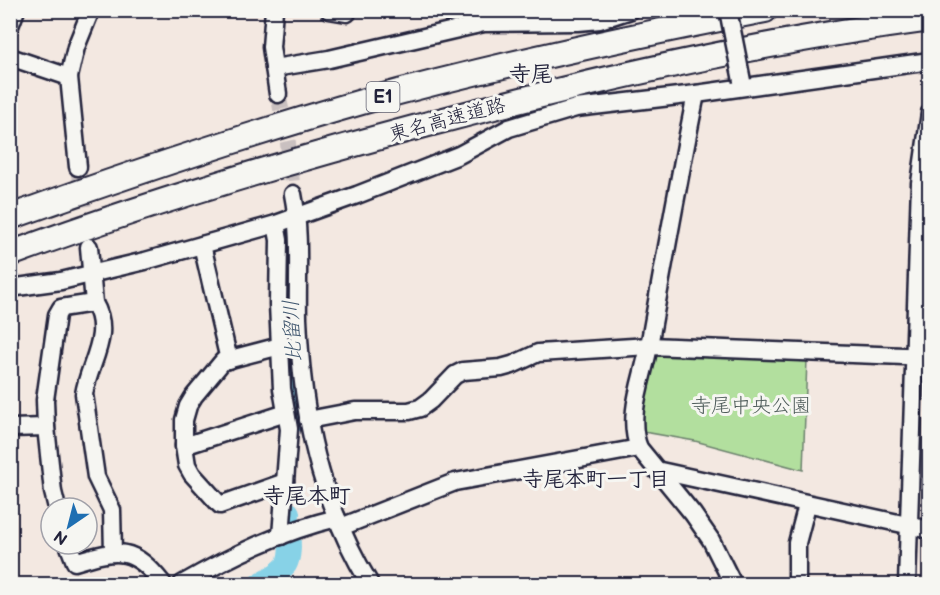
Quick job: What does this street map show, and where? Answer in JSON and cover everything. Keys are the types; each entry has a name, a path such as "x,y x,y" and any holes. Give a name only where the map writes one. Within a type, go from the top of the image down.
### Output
{"highway":[{"name":"東名高速道路","path":"10,217 244,138 366,101 654,31 765,10"},
{"name":"東名高速道路","path":"10,254 185,193 362,142 586,83 763,46 930,19"}],"street":[{"path":"10,26 16,10"},
{"path":"78,166 69,77 76,47 91,10"},
{"path":"274,10 271,47 278,94"},
{"path":"328,10 347,13"},
{"path":"274,68 329,59 471,18 484,23 589,21 600,20 631,10"},
{"path":"729,10 743,84"},
{"path":"10,57 69,77"},
{"path":"10,288 61,281 145,261 276,224 459,155 509,128 576,108 696,94 743,84 930,61"},
{"path":"696,94 634,421 634,436 639,448 693,514 711,540 733,585"},
{"path":"907,585 909,527 922,357 920,183 930,113"},
{"path":"293,194 298,217 301,380 308,420 318,469 355,560 370,585"},
{"path":"276,224 279,240 278,304 282,389 289,429 285,482 286,534"},
{"path":"202,245 229,360"},
{"path":"89,247 94,303 102,321 96,359 84,394 96,477 112,510 113,553"},
{"path":"54,496 45,400 57,315 61,308 94,303"},
{"path":"280,346 223,361 188,406 184,420 184,446 187,465 192,474 220,505 285,482"},
{"path":"308,420 355,411 409,411 420,408 455,375 463,371 501,368 538,353 649,346 922,357"},
{"path":"184,446 286,413"},
{"path":"10,428 46,426"},
{"path":"182,585 234,555 286,534 339,522 455,482 639,448"},
{"path":"656,470 807,505 930,530"},
{"path":"796,585 797,543 807,505"},
{"path":"73,556 75,562 113,553 127,554 147,565 164,585"}],"green space":[{"name":"寺尾中央公園","path":"655,353 807,359 803,470 695,441 639,431 639,413"}],"waterway":[{"name":"比留川","path":"291,242 289,331 299,420"},
{"name":"比留川","path":"259,584 286,565 290,553 289,513"}],"tunnel":[{"path":"278,94 288,143 293,194"},
{"path":"78,167 88,237"}],"district":[{"name":"寺尾","path":"531,73"},
{"name":"寺尾本町一丁目","path":"596,479"},
{"name":"寺尾本町","path":"307,495"}]}
